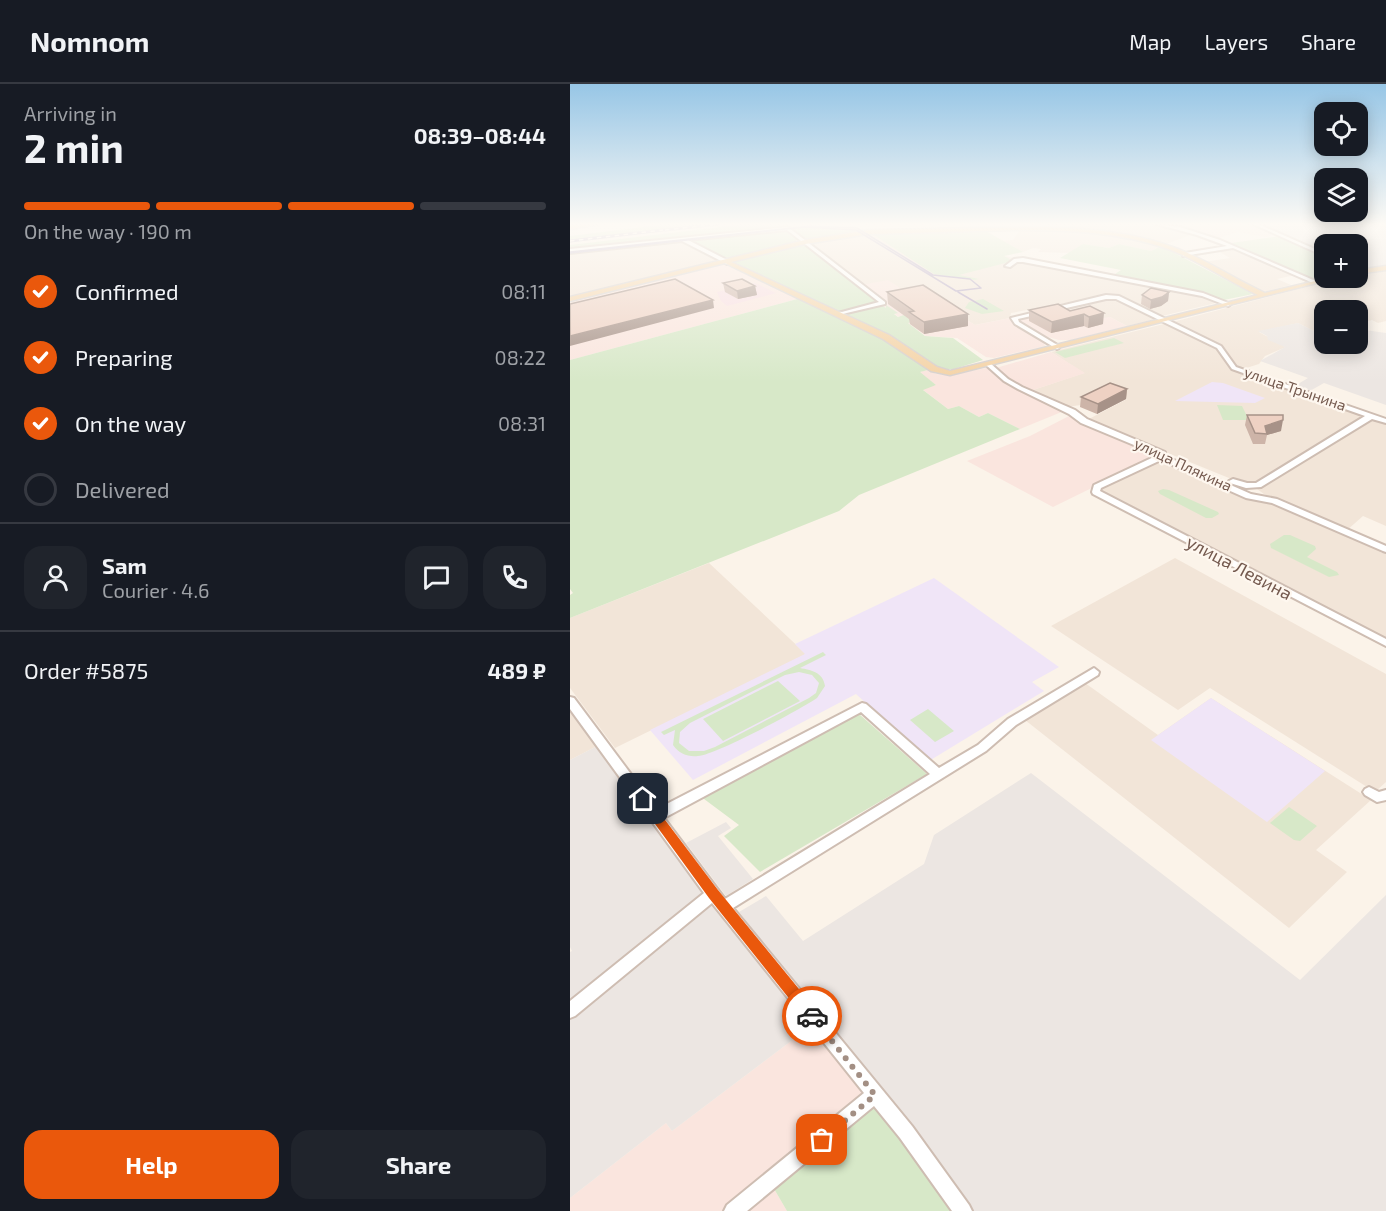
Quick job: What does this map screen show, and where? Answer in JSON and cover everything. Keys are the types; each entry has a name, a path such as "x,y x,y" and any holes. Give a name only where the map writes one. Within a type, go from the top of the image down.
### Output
{"main road":[{"path":"570,299 665,277"},
{"path":"759,277 886,337 940,371 956,372 1314,282"},
{"path":"1227,277 1263,295"}],"street":[{"path":"840,314 883,303 849,277"},
{"path":"1108,277 1203,295 1228,304"},
{"name":"улица Трынина","path":"1058,347 1017,323 1014,318 1113,297 1219,346 1234,368 1386,421"},
{"name":"улица Плякина","path":"988,364 1010,382 1072,411 1084,421 1249,495 1274,501 1386,549"},
{"path":"1162,455 1173,455 1242,485 1255,486 1371,416"},
{"name":"улица Левина","path":"1162,455 1095,490 1098,494 1386,643"},
{"path":"723,906 982,747 1012,722 1094,672"},
{"path":"570,701 713,894 875,1095 963,1211"},
{"path":"656,816 862,706 938,774"},
{"path":"1369,792 1377,797 1386,795"},
{"path":"570,1011 713,894"},
{"path":"734,1211 875,1095"}],"shaded area":[{"path":"570,277 655,277 570,297"},
{"path":"671,277 754,277 801,298 570,360 570,301"},
{"path":"850,277 1106,277 1203,296 1220,302 1162,316 1119,297 1104,296 1011,313 1010,318 975,325 926,295 861,285"},
{"path":"1232,277 1288,277 1277,279 1291,285 1267,291 1258,290"},
{"path":"1368,277 1386,277 1386,321 1378,323 1372,320 1368,321 1368,300 1314,300 1314,331 1298,323 1259,332 1286,347 1265,356 1259,364 1243,369 1233,364 1222,346 1173,322 1314,285 1314,288 1368,288"},
{"path":"888,280 914,297 927,295 975,325 1010,318 1044,342 1045,346 994,358 986,357 957,338 926,336 883,306 886,303 861,285"},
{"path":"755,283 776,293 727,306 721,301 717,292"},
{"path":"1117,299 1155,319 1127,326 1110,317 1103,319 1053,310"},
{"path":"1053,310 1103,318 1110,317 1127,326 1071,340 1059,340 1037,334 1018,321 1020,318"},
{"path":"1168,323 1217,346 1226,364 1232,369 1358,413 1362,418 1254,484 1246,485 1087,420 1127,399 1066,407 1030,391 1084,373 1051,352"},
{"path":"1298,323 1314,331 1314,354 1368,354 1368,330 1386,333 1386,405 1324,383 1308,392 1293,387 1308,378 1260,361 1285,347 1268,340 1267,336 1258,331"},
{"path":"1051,352 1085,373 1030,391 1012,382 996,368"},
{"path":"991,369 1007,384 1064,411 1020,429 988,413 979,417 959,406 948,409 922,389 936,385 919,372 928,370 936,374 950,375"},
{"path":"1212,382 1223,383 1265,398 1255,403 1175,401"},
{"path":"1071,415 1157,456 1053,507 967,461 1030,436"},
{"path":"1371,418 1386,423 1386,526 1363,516 1346,531 1257,489"},
{"path":"1159,460 1262,498 1386,552 1386,639 1100,493 1099,489"},
{"path":"1175,558 1386,674 1386,782 1375,792 1210,688 1178,710 1051,626"},
{"path":"709,563 806,654 615,748 570,688 570,618"},
{"path":"934,578 1059,667 1032,682 1044,691 929,761 856,694 693,780 650,730 805,654 795,644"},
{"path":"1085,683 1158,735 1211,698 1371,800 1316,850 1347,872 1289,928 1025,720"},
{"path":"1211,698 1325,771 1267,822 1151,740"},
{"path":"570,706 599,745 570,760"},
{"path":"599,745 703,894 570,1006 570,952 572,951 570,947 570,760"},
{"path":"1031,773 1300,980 1386,895 1386,1211 971,1211 739,912 766,896 803,941 924,864 934,835"},
{"path":"726,822 731,828 718,836 753,879 726,896 686,843"},
{"path":"712,902 811,1026 672,1131 666,1123 570,1198 570,1017"},
{"path":"811,1026 863,1091 863,1098 726,1211 570,1211 570,1198 666,1123 672,1131"},
{"path":"773,1187 787,1211 742,1211"}],"green space":[{"path":"765,277 847,277 881,303 839,312"},
{"path":"951,277 979,279 974,280"},
{"path":"1115,277 1220,277 1253,294 1224,300"},
{"path":"801,298 884,338 928,370 920,372 936,385 923,390 948,409 959,406 979,417 988,413 1020,429 859,495 839,511 570,618 570,595 573,593 570,589 570,360"},
{"path":"983,299 1004,311 982,314 965,308 969,302"},
{"path":"886,305 898,313 894,314 898,317 904,315 914,322 908,323 925,336 953,338 983,360 954,369 942,369 897,340 845,314 883,306 886,308"},
{"path":"1114,338 1124,343 1065,358 1055,352"},
{"path":"1217,405 1242,406 1249,420 1223,420"},
{"path":"1163,489 1219,514 1206,518 1160,494 1158,491"},
{"path":"1284,535 1290,535 1315,546 1316,549 1307,557 1339,575 1329,577 1271,548 1270,544"},
{"path":"823,652 826,655 800,668 812,671 824,681 825,686 817,698 722,748 708,754 691,756 681,753 673,745 675,730 664,735 661,732","holes":["799,672 812,675 819,683 816,693 715,747 704,751 689,751 679,743 680,732 690,723 785,675"]},
{"path":"778,681 800,701 723,741 703,719"},
{"path":"928,709 954,731 935,742 910,720"},
{"path":"859,714 927,774 760,872 724,836 739,825 700,796"},
{"path":"1289,807 1317,826 1300,841 1294,840 1270,823"},
{"path":"869,1107 878,1107 954,1211 787,1211 773,1187"}],"building":[{"path":"675,279 713,300 570,336 570,304"},
{"path":"742,279 755,286 737,291 723,283"},
{"path":"923,285 968,314 924,322 909,312 914,311 887,292"},
{"path":"1151,288 1169,292 1151,300 1142,295"},
{"path":"1058,304 1070,311 1090,306 1104,313 1089,317 1084,314 1052,322 1029,310"},
{"path":"1110,383 1127,389 1098,404 1081,397"},
{"path":"1247,415 1283,415 1283,420 1265,426 1267,434 1255,433"}],"tram line":[{"path":"932,277 956,291 981,288 970,279 948,277"},
{"path":"958,292 987,309"}],"way so far":[{"path":"812,1016 875,1095 822,1140"}],"route":[{"path":"643,799 713,894 812,1016"}]}
